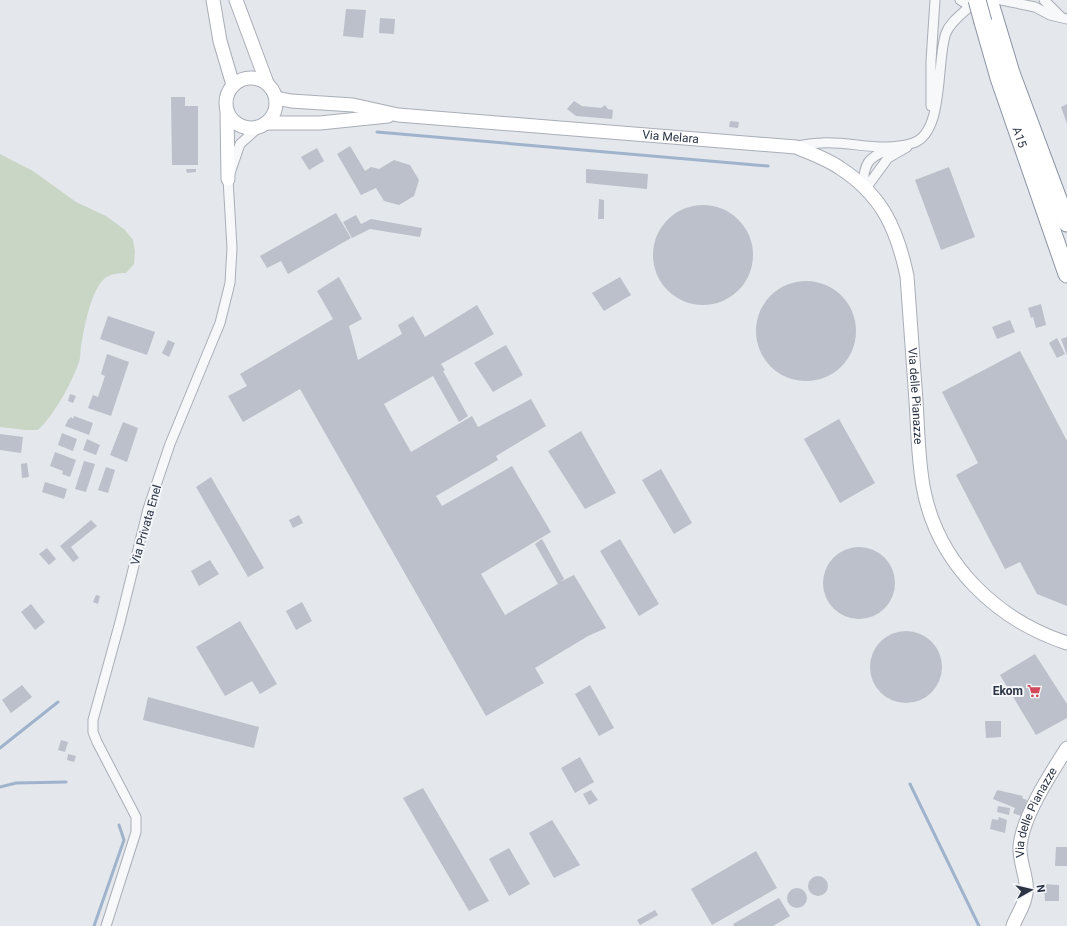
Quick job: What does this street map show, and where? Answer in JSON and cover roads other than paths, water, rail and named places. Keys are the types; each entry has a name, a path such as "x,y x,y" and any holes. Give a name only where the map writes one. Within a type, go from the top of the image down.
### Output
{"highway":[{"name":"A15","path":"989,0 988,20 1067,274"},
{"name":"A15","path":"973,3 988,20"},
{"name":"A15","path":"1005,76 1067,223"}],"street":[{"path":"213,0 220,41 232,86"},
{"path":"236,0 267,83 273,90 276,98 274,112 263,125"},
{"path":"931,120 931,61 935,0"},
{"path":"960,0 986,5 989,0"},
{"path":"1000,0 1035,7 1064,19"},
{"path":"1044,0 1064,19"},
{"path":"864,187 888,158 914,143 924,135 929,128 938,91 946,32 959,16 973,3"},
{"path":"228,179 227,97 232,86 240,80 250,78 259,79 267,83"},
{"path":"276,98 291,101 353,105 398,115"},
{"path":"227,110 231,119 239,125 249,128 263,125 320,123 398,115"},
{"name":"Via Melara","path":"398,115 796,146 822,143 876,148 897,147 914,143"},
{"name":"Via Privata Enel","path":"106,926 136,832 137,824 136,817 129,802 97,742 93,732 92,720 120,622 148,509 170,444 222,317 230,283 232,248 228,179 240,144 263,125"},
{"name":"Via delle Pianazze","path":"796,146 840,167 864,187 880,204 892,224 900,247 905,269 924,491 938,533 961,570 988,600 1012,618 1063,640 1067,649"},
{"path":"864,187 863,174 870,159 879,153 897,147"},
{"name":"Via delle Pianazze","path":"1013,926 1025,898 1026,880 1020,857 1022,836 1033,808 1067,748"}],"waterway":[{"path":"377,132 768,166"},
{"path":"0,748 58,702"},
{"path":"0,787 16,783 66,782"},
{"path":"910,784 979,926"},
{"path":"94,926 124,840 119,825"}],"place":[{"name":"Ekom","path":"1034,691"}]}
